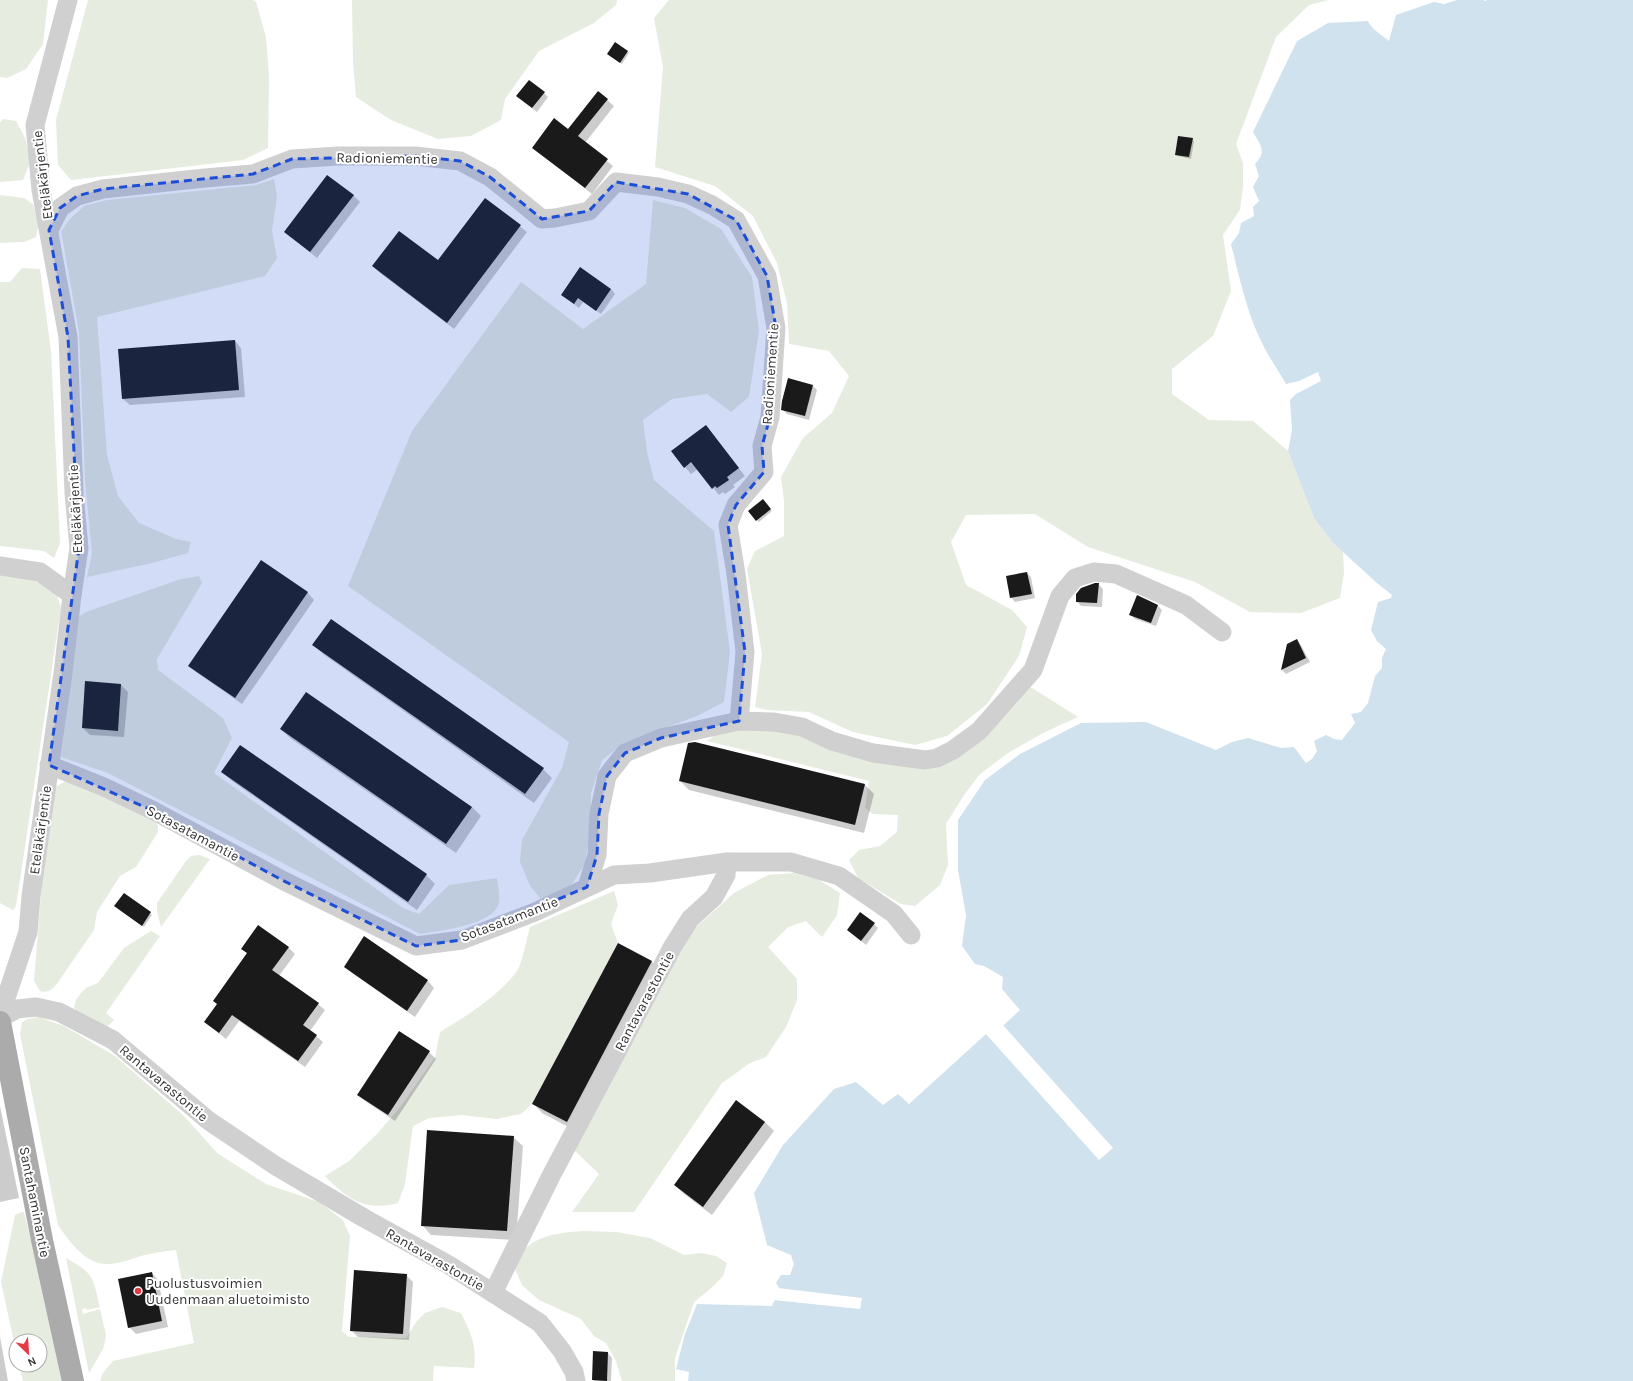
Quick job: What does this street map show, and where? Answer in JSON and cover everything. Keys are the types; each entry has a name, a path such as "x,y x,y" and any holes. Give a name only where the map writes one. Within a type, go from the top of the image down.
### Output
{"main road":[{"name":"Santahaminantie","path":"0,1022 43,1248 73,1381"}],"street":[{"name":"Eteläkärjentie","path":"0,1017 28,932 31,896 63,673 79,548 74,493 68,337 41,190 35,125 68,0"},
{"name":"Radioniementie","path":"49,230 60,208 77,196 103,189 253,174 292,159 338,156 415,156 460,161 490,177 542,219 589,211 616,182 658,187 688,194 712,205 736,220 767,276 776,328 770,417 762,446 764,472 736,505 728,525 736,574 745,652 739,721"},
{"path":"0,566 40,572 72,596"},
{"path":"587,887 597,855 599,814 607,776 625,753 661,738 739,721 774,722 802,727 832,741 873,753 925,760 937,758 953,750 979,731 1033,670 1060,596 1076,578 1094,572 1116,574 1186,605 1222,632"},
{"name":"Sotasatamantie","path":"49,765 104,787 154,811 282,880 416,946 462,940 535,912 614,875 650,873 727,862 791,862 839,876 894,914 911,935"},
{"name":"Rantavarastontie","path":"0,1017 17,1009 36,1007 59,1012 113,1040 215,1125 276,1166 364,1218 449,1265 493,1293 552,1174 673,946 690,919 714,897 726,875 727,862"},
{"path":"493,1293 540,1323 562,1351 574,1372 576,1381"}],"highlighted area":[{"path":"415,156 460,161 490,177 542,219 589,211 616,182 688,194 736,220 767,276 776,328 770,417 762,446 764,472 736,505 728,525 745,652 739,721 661,738 625,753 607,776 599,814 597,855 587,887 462,940 416,946 282,880 154,811 49,765 79,548 68,337 49,230 60,208 77,196 103,189 253,174 292,159"}],"shaded area":[{"path":"0,0 48,0 43,44 26,69 7,78 0,77"},
{"path":"88,0 253,0 256,2 266,37 269,77 268,148 243,160 71,180 58,165 56,120"},
{"path":"352,0 617,0 616,5 594,23 539,51 505,99 501,120 471,136 438,139 391,120 356,97 353,62"},
{"path":"669,0 1329,0 1309,5 1276,37 1236,144 1243,163 1243,187 1240,210 1223,235 1231,291 1213,336 1172,369 1172,394 1209,420 1253,421 1288,451 1314,518 1333,543 1343,552 1344,573 1340,598 1301,613 1250,612 1195,582 1088,547 1035,514 966,515 951,542 966,585 1012,610 1027,627 1019,656 987,704 947,736 915,745 853,732 809,712 767,710 755,707 762,654 747,569 755,551 784,536 784,501 781,477 803,438 832,413 849,376 829,351 789,344 787,303 777,263 753,216 715,186 655,167 663,67 654,18"},
{"path":"3,119 16,121 25,138 31,160 23,180 0,182 0,123"},
{"path":"274,179 277,197 272,231 277,258 265,276 97,317 107,455 118,496 139,523 176,539 191,542 188,553 152,563 87,577 92,553 85,480 79,332 61,231 70,219 84,206 107,200 256,185"},
{"path":"0,195 24,198 33,204 39,223 36,237 24,242 0,243"},
{"path":"653,200 685,208 721,229 752,277 759,331 749,397 731,412 707,394 672,399 643,420 647,452 654,480 714,531 730,652 724,702 697,716 624,743 602,760 591,793 591,823 585,864 572,884 559,893 541,899 530,886 520,862 522,840 562,768 569,742 348,586 412,431 521,282 583,329 646,284"},
{"path":"22,268 40,269 51,351 60,543 54,558 44,551 0,546 0,282 10,282"},
{"path":"0,575 33,580 42,584 57,595 61,608 16,906 13,910 0,903"},
{"path":"199,576 202,583 157,659 158,670 223,718 232,738 214,773 403,908 419,914 449,885 497,878 499,902 495,910 488,916 465,926 420,934 108,773 61,757 78,617 86,612 181,579"},
{"path":"1029,686 1078,717 1043,733 1008,753 980,774 964,795 946,824 948,865 940,885 915,906 901,904 858,878 849,860 859,850 880,846 897,832 898,815 873,814 865,808 869,781 707,741 718,733 751,727 787,730 881,762 983,739 1016,704"},
{"path":"66,781 78,785 154,820 158,826 158,832 136,867 120,876 97,912 94,930 56,985 49,991 42,992 34,981 45,844 54,788"},
{"path":"199,855 210,859 161,927 157,911 157,903 186,861 191,856"},
{"path":"794,873 819,880 840,893 837,915 822,937 806,921 788,927 768,947 797,979 797,1000 786,1027 766,1057 750,1063 722,1083 634,1212 572,1212 599,1174 574,1150 671,967 694,929 734,893 768,875"},
{"path":"614,891 618,905 611,924 618,943 532,1104 521,1114 496,1119 462,1115 429,1118 413,1126 405,1184 398,1203 376,1206 358,1202 349,1197 333,1184 325,1176 349,1161 377,1134 402,1105 435,1057 440,1032 492,997 517,971 523,957 530,927"},
{"path":"151,931 160,936 106,1013 114,1020 107,1027 76,1012 74,1007 76,1000 81,993 86,988 98,983 124,948"},
{"path":"38,1017 64,1026 115,1056 184,1116 217,1153 266,1184 319,1202 343,1220 350,1236 342,1331 349,1337 406,1338 417,1321 425,1313 442,1307 461,1313 468,1327 474,1346 474,1368 434,1366 433,1381 100,1381 102,1374 113,1361 194,1343 176,1250 152,1253 118,1263 99,1263 85,1256 78,1250 58,1225 20,1034 22,1022"},
{"path":"24,1212 65,1381 23,1381 21,1373 48,1373 48,1333 12,1333 1,1282 15,1215"},
{"path":"585,1231 616,1232 650,1238 684,1255 701,1253 716,1256 727,1263 723,1276 694,1302 675,1358 675,1381 622,1381 616,1361 606,1343 594,1336 581,1319 539,1300 522,1285 515,1269 520,1256 525,1249 531,1244 545,1237 561,1233"},
{"path":"66,1258 82,1268 91,1277 100,1307 87,1310 86,1308 82,1309 83,1314 100,1309 106,1335 103,1349 89,1373"}],"water":[{"path":"1457,0 1633,0 1633,1381 688,1381 689,1372 676,1369 685,1334 697,1304 772,1306 780,1289 776,1283 781,1275 790,1275 794,1264 791,1255 767,1245 754,1193 783,1145 834,1089 856,1082 883,1105 898,1094 909,1104 986,1034 990,1038 1020,1010 1002,989 1003,977 984,966 975,964 962,946 966,915 958,870 958,820 985,780 1020,754 1081,723 1146,722 1216,750 1232,742 1248,738 1281,748 1294,747 1306,763 1312,759 1317,751 1314,741 1326,735 1334,739 1342,740 1355,723 1351,714 1361,712 1368,703 1375,676 1382,668 1382,658 1386,649 1377,641 1371,630 1378,602 1391,598 1392,595 1333,543 1314,518 1288,451 1292,430 1290,400 1296,394 1321,381 1318,372 1299,381 1286,384 1266,352 1258,335 1244,297 1231,244 1239,233 1241,223 1254,216 1253,207 1259,201 1253,187 1259,176 1255,164 1261,155 1262,148 1253,132 1297,41 1328,23 1368,21 1374,29 1389,41 1396,15 1434,2 1444,4"}],"pier":[{"path":"1002,1024 1113,1148 1099,1160 984,1032 987,1032 990,1035"},
{"path":"778,1288 862,1298 860,1309 773,1300"}],"building":[{"path":"615,42 628,51 620,63 607,54"},
{"path":"529,80 545,92 532,108 516,96"},
{"path":"598,91 608,99 578,136 608,159 585,188 532,148 554,118 568,129"},
{"path":"1178,136 1193,138 1189,157 1175,155"},
{"path":"327,175 354,195 310,252 284,232"},
{"path":"485,198 521,225 447,323 372,266 399,231 438,260"},
{"path":"580,267 611,289 596,311 578,298 574,304 561,295"},
{"path":"235,340 239,390 122,399 118,349"},
{"path":"788,378 813,385 805,416 781,410"},
{"path":"706,425 739,468 727,477 729,480 717,488 715,486 712,489 691,462 684,468 671,451"},
{"path":"763,499 771,509 756,521 748,511"},
{"path":"261,560 308,592 235,698 188,666"},
{"path":"1027,572 1032,594 1010,598 1006,576"},
{"path":"1099,583 1097,603 1076,602 1076,594 1081,588"},
{"path":"1137,595 1158,605 1151,623 1129,615"},
{"path":"331,619 544,768 525,794 312,645"},
{"path":"1297,639 1306,658 1281,670 1287,644"},
{"path":"85,681 121,684 118,731 82,728"},
{"path":"306,692 472,807 446,844 280,729"},
{"path":"695,742 865,784 855,825 679,781 688,743"},
{"path":"240,745 427,874 408,902 221,772"},
{"path":"124,893 151,912 142,926 114,906"},
{"path":"860,912 875,923 861,941 847,930"},
{"path":"258,925 289,947 272,970 319,1003 303,1025 317,1035 298,1061 232,1015 219,1033 204,1022 217,1004 213,1001 247,953 241,949"},
{"path":"364,936 428,980 407,1011 344,967"},
{"path":"618,943 652,961 567,1122 532,1104"},
{"path":"399,1031 430,1051 388,1115 357,1095"},
{"path":"736,1100 765,1122 703,1207 674,1185"},
{"path":"427,1130 514,1136 507,1231 421,1226"},
{"path":"354,1270 407,1274 403,1334 350,1331"},
{"name":"Puolustusvoimien Uudenmaan aluetoimisto","path":"152,1272 162,1321 128,1328 118,1279"},
{"path":"593,1351 608,1352 607,1381 592,1380"}],"place":[{"name":"Puolustusvoimien Uudenmaan aluetoimisto","path":"138,1291"}]}
